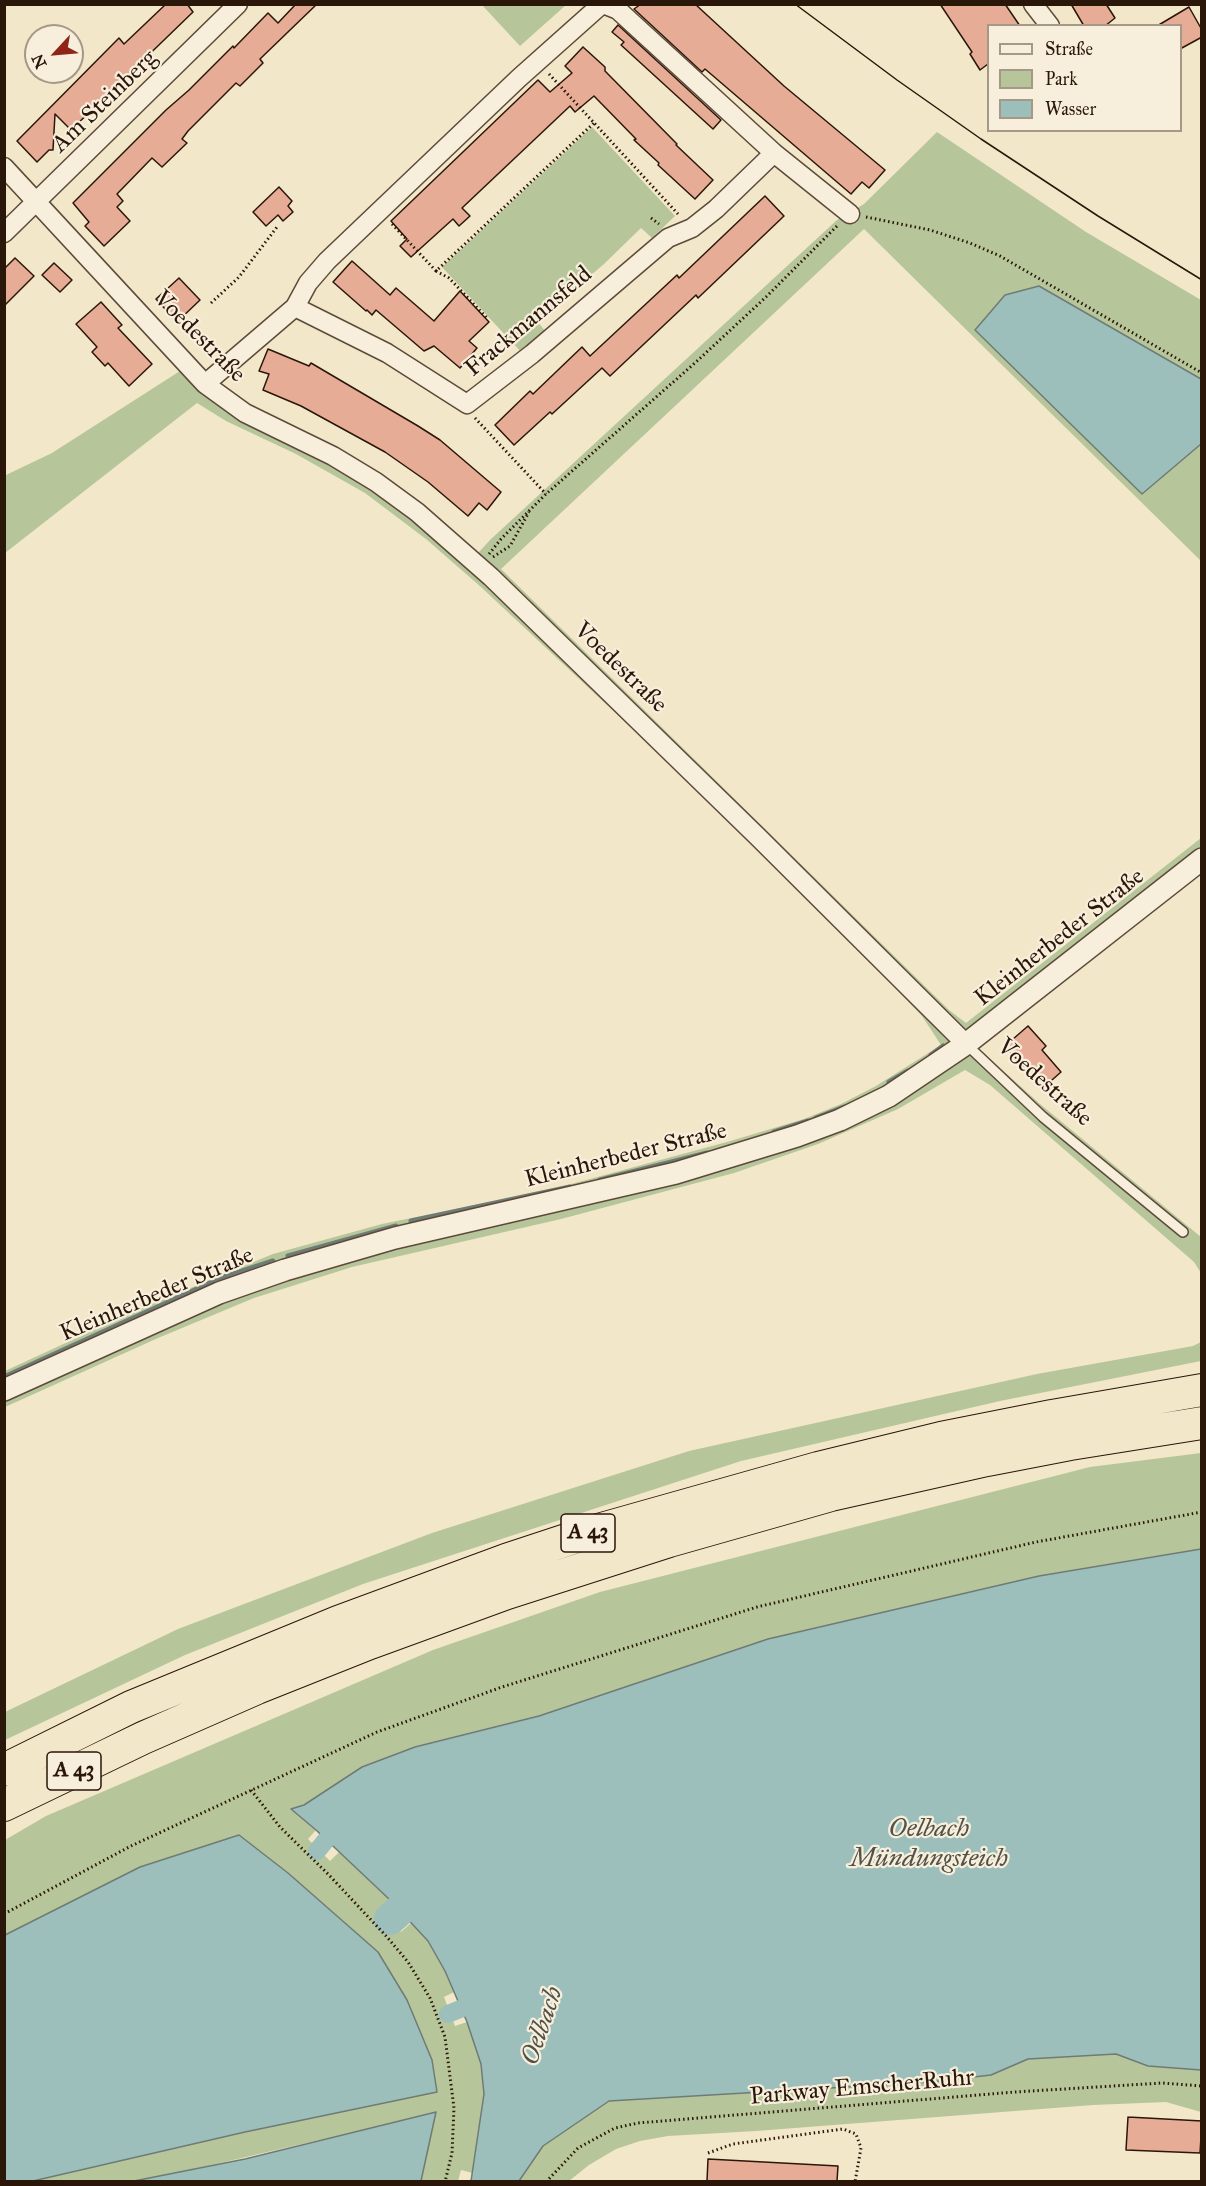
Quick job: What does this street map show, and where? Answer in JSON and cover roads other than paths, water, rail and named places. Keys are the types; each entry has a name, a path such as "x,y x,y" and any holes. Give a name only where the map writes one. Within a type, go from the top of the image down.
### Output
{"highway":[{"name":"A 43","path":"4,1770 130,1707 338,1622 506,1560 591,1532 818,1468 941,1438 1202,1390"},
{"name":"A 43","path":"4,1805 143,1738 257,1688 370,1643 507,1593 669,1541 831,1495 987,1460 1070,1444 1202,1424"}],"street":[{"name":"Am Steinberg","path":"4,233 238,4"},
{"path":"205,384 295,307 308,283 327,261 537,61 602,4 618,10 774,153 850,214"},
{"path":"1033,4 1048,24"},
{"name":"Frackmannsfeld","path":"295,307 387,353 467,404 532,354 668,238 692,228 716,209 774,153"},
{"name":"Voedestraße","path":"4,167 205,384 246,413 333,456 376,482 417,512 479,566 749,828 966,1044"},
{"name":"Kleinherbeder Straße","path":"4,1390 219,1293 285,1270 395,1238 676,1173 797,1136 840,1120 889,1096 966,1044 1202,859"}],"lane":[{"name":"Voedestraße","path":"966,1044 1043,1117 1183,1232"}],"water":[{"path":"1039,286 1201,379 1201,444 1142,494 975,330 1005,295"},
{"name":"Oelbach Mündungsteich","path":"1201,1549 1201,2070 1148,2066 1116,2054 1028,2059 991,2075 931,2082 609,2101 543,2146 519,2181 471,2181 484,2094 481,2064 467,2022 445,1971 428,1941 389,1899 291,1809 304,1805 362,1767 415,1747 539,1716 768,1639 1039,1576"},
{"path":"239,1835 288,1873 378,1952 407,2000 432,2060 437,2092 245,2132 33,2181 5,2181 5,1935 140,1867"},
{"path":"436,2112 421,2181 134,2181 245,2159"}],"waterway":[{"path":"931,1055 943,1046"},
{"path":"889,1082 908,1071"},
{"path":"816,1118 844,1107"},
{"path":"774,1132 808,1121"},
{"path":"600,1180 707,1153"},
{"path":"411,1221 570,1187"},
{"path":"288,1256 396,1226"},
{"path":"4,1377 221,1278 273,1261"},
{"path":"317,1851 326,1840"},
{"name":"Oelbach","path":"390,1919 399,1911"},
{"path":"448,2014 482,2000"}],"tram line":[{"path":"795,4 981,139 1098,216 1202,280"}]}
